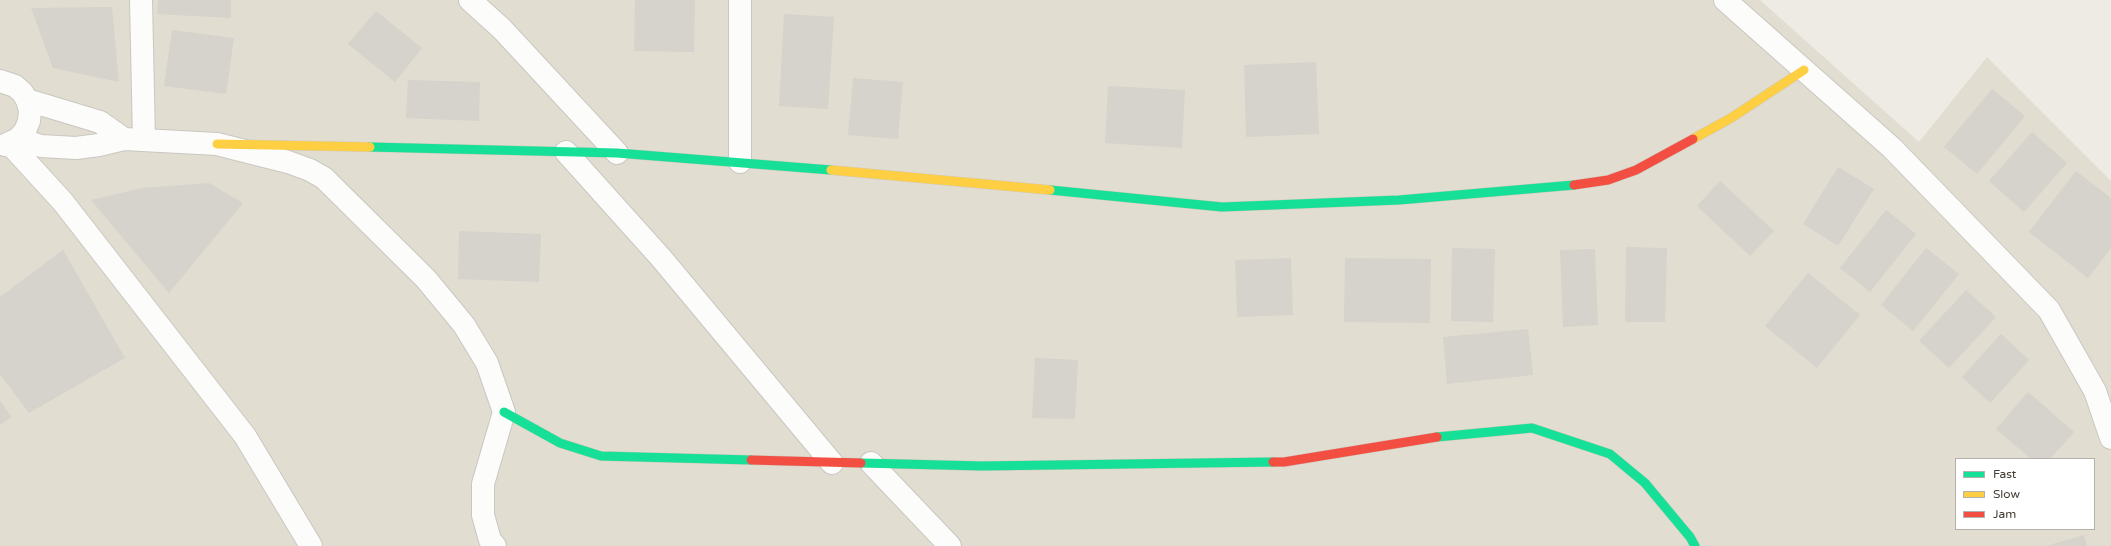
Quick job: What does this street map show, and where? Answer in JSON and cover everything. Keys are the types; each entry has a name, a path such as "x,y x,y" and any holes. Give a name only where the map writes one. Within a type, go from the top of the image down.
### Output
{"street":[{"path":"134,139 141,0"},
{"path":"470,0 502,29 617,153"},
{"path":"740,0 740,162"},
{"path":"1725,0 1892,148 2049,310 2095,391 2111,438"},
{"path":"6,146 76,148 134,139 217,144 617,153 961,181 1222,207 1330,204 1415,199 1608,180 1636,170 1731,118 1804,70"},
{"path":"2,78 15,86 27,100 30,110 29,121 25,131 6,146"},
{"path":"27,100 100,122 134,139"},
{"path":"217,144 288,162 310,170 324,178 426,279 464,325 487,363 504,412 484,484 483,514 490,540 495,546"},
{"path":"6,146 63,202 245,436 311,546"},
{"path":"566,152 662,259 832,463"},
{"path":"504,412 560,443 601,456 982,466 1284,462 1451,435 1532,428 1610,454 1645,483 1690,537 1695,546"},
{"path":"871,463 950,546"}],"shaded area":[{"path":"0,0 1760,0 1919,142 1987,57 2111,181 2111,546 0,546"}],"building":[{"path":"158,0 231,0 231,18 157,14"},
{"path":"635,0 695,0 694,52 634,51"},
{"path":"112,7 119,82 53,68 31,8"},
{"path":"376,11 422,48 395,82 348,44"},
{"path":"784,14 834,17 828,109 779,106"},
{"path":"172,30 234,38 226,94 164,86"},
{"path":"1316,62 1319,134 1246,137 1244,65"},
{"path":"853,78 903,82 898,139 848,135"},
{"path":"408,80 480,82 479,121 406,118"},
{"path":"1108,86 1185,90 1182,148 1105,143"},
{"path":"1992,89 2025,116 1977,174 1944,147"},
{"path":"2032,132 2067,163 2024,212 1989,181"},
{"path":"1838,167 1874,189 1838,246 1803,224"},
{"path":"2076,171 2111,198 2111,248 2088,278 2029,232"},
{"path":"1720,181 1774,231 1750,256 1697,206"},
{"path":"209,183 243,203 169,293 91,200 142,188"},
{"path":"1886,210 1916,234 1870,292 1840,268"},
{"path":"459,231 541,234 539,282 458,279"},
{"path":"1626,247 1667,248 1665,322 1625,322"},
{"path":"1452,248 1495,249 1493,322 1451,321"},
{"path":"1926,248 1959,274 1913,331 1881,305"},
{"path":"1595,249 1598,325 1563,327 1560,250"},
{"path":"63,250 125,358 29,413 0,374 0,297"},
{"path":"1291,258 1293,315 1237,317 1235,260"},
{"path":"1345,258 1431,259 1430,323 1344,322"},
{"path":"1808,273 1860,315 1817,368 1765,326"},
{"path":"1966,290 1996,317 1949,368 1919,341"},
{"path":"1528,329 1533,375 1447,384 1443,337"},
{"path":"2001,334 2029,360 1990,403 1962,377"},
{"path":"1035,358 1078,360 1075,419 1032,418"},
{"path":"2028,392 2074,432 2051,458 2030,458 1996,429"},
{"path":"0,400 11,417 0,425"},
{"path":"2084,535 2087,546 2046,546"}],"traffic: fast":[{"path":"370,147 617,153 831,170"},
{"path":"1050,190 1222,207 1399,200 1574,185"},
{"path":"504,412 560,443 601,456 751,460"},
{"path":"1437,437 1532,428 1610,454 1645,483 1690,537 1695,546"},
{"path":"861,463 982,466 1273,462"}],"traffic: slow":[{"path":"1693,139 1731,118 1804,70"},
{"path":"217,144 370,147"},
{"path":"831,170 1050,190"}],"traffic: jam":[{"path":"1574,185 1608,180 1636,170 1693,139"},
{"path":"1273,462 1284,462 1437,437"},
{"path":"751,460 861,463"}]}
